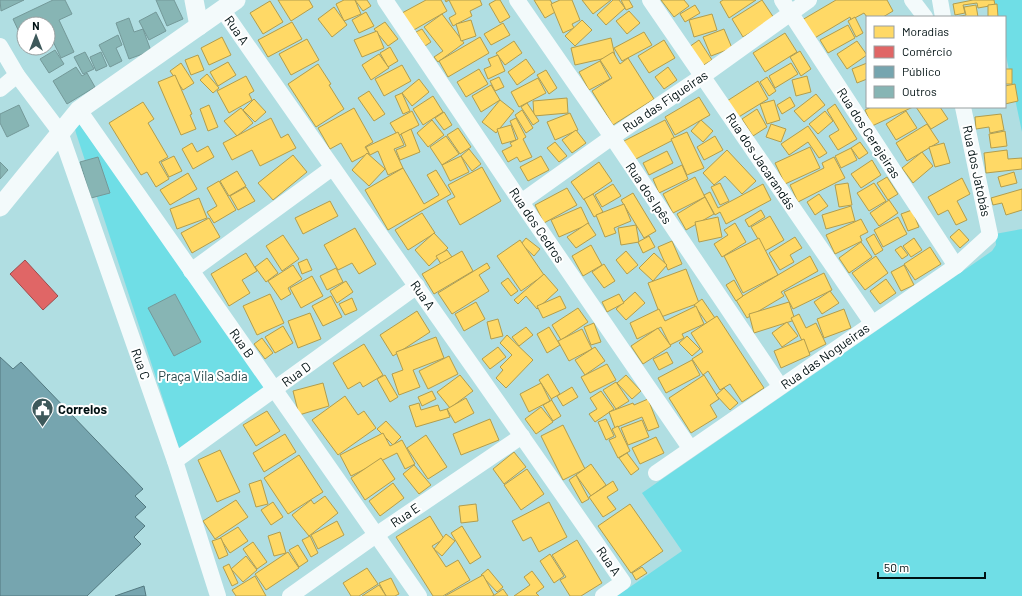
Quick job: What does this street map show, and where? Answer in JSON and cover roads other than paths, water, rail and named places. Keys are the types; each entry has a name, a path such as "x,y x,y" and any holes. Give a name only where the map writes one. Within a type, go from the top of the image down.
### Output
{"street":[{"path":"194,0 199,26"},
{"name":"Rua dos Cedros","path":"385,0 521,202 690,448"},
{"name":"Rua dos Ipês","path":"516,0 612,137 780,386"},
{"name":"Rua dos Jacarandás","path":"650,0 872,323"},
{"name":"Rua das Figueiras","path":"521,202 612,137 703,76 786,7 809,0"},
{"path":"912,0 924,16"},
{"path":"940,0 943,16"},
{"path":"0,207 79,110 229,5"},
{"name":"Rua A","path":"229,5 332,168 417,286 623,582 603,596"},
{"name":"Rua dos Cerejeiras","path":"786,7 956,266"},
{"name":"Rua C","path":"0,46 17,75 60,132 175,461 218,596"},
{"path":"0,89 17,75"},
{"name":"Rua dos Jatobás","path":"963,108 990,235"},
{"name":"Rua B","path":"79,110 418,596"},
{"path":"191,271 332,168"},
{"name":"Rua das Nogueiras","path":"656,473 690,448 956,266 990,235"},
{"name":"Rua D","path":"175,461 417,286"},
{"name":"Rua E","path":"290,596 376,535 522,436"}],"place":[{"name":"Correios","path":"43,428"}],"park label":[{"name":"Praça Vila Sadia","path":"203,376"}]}
